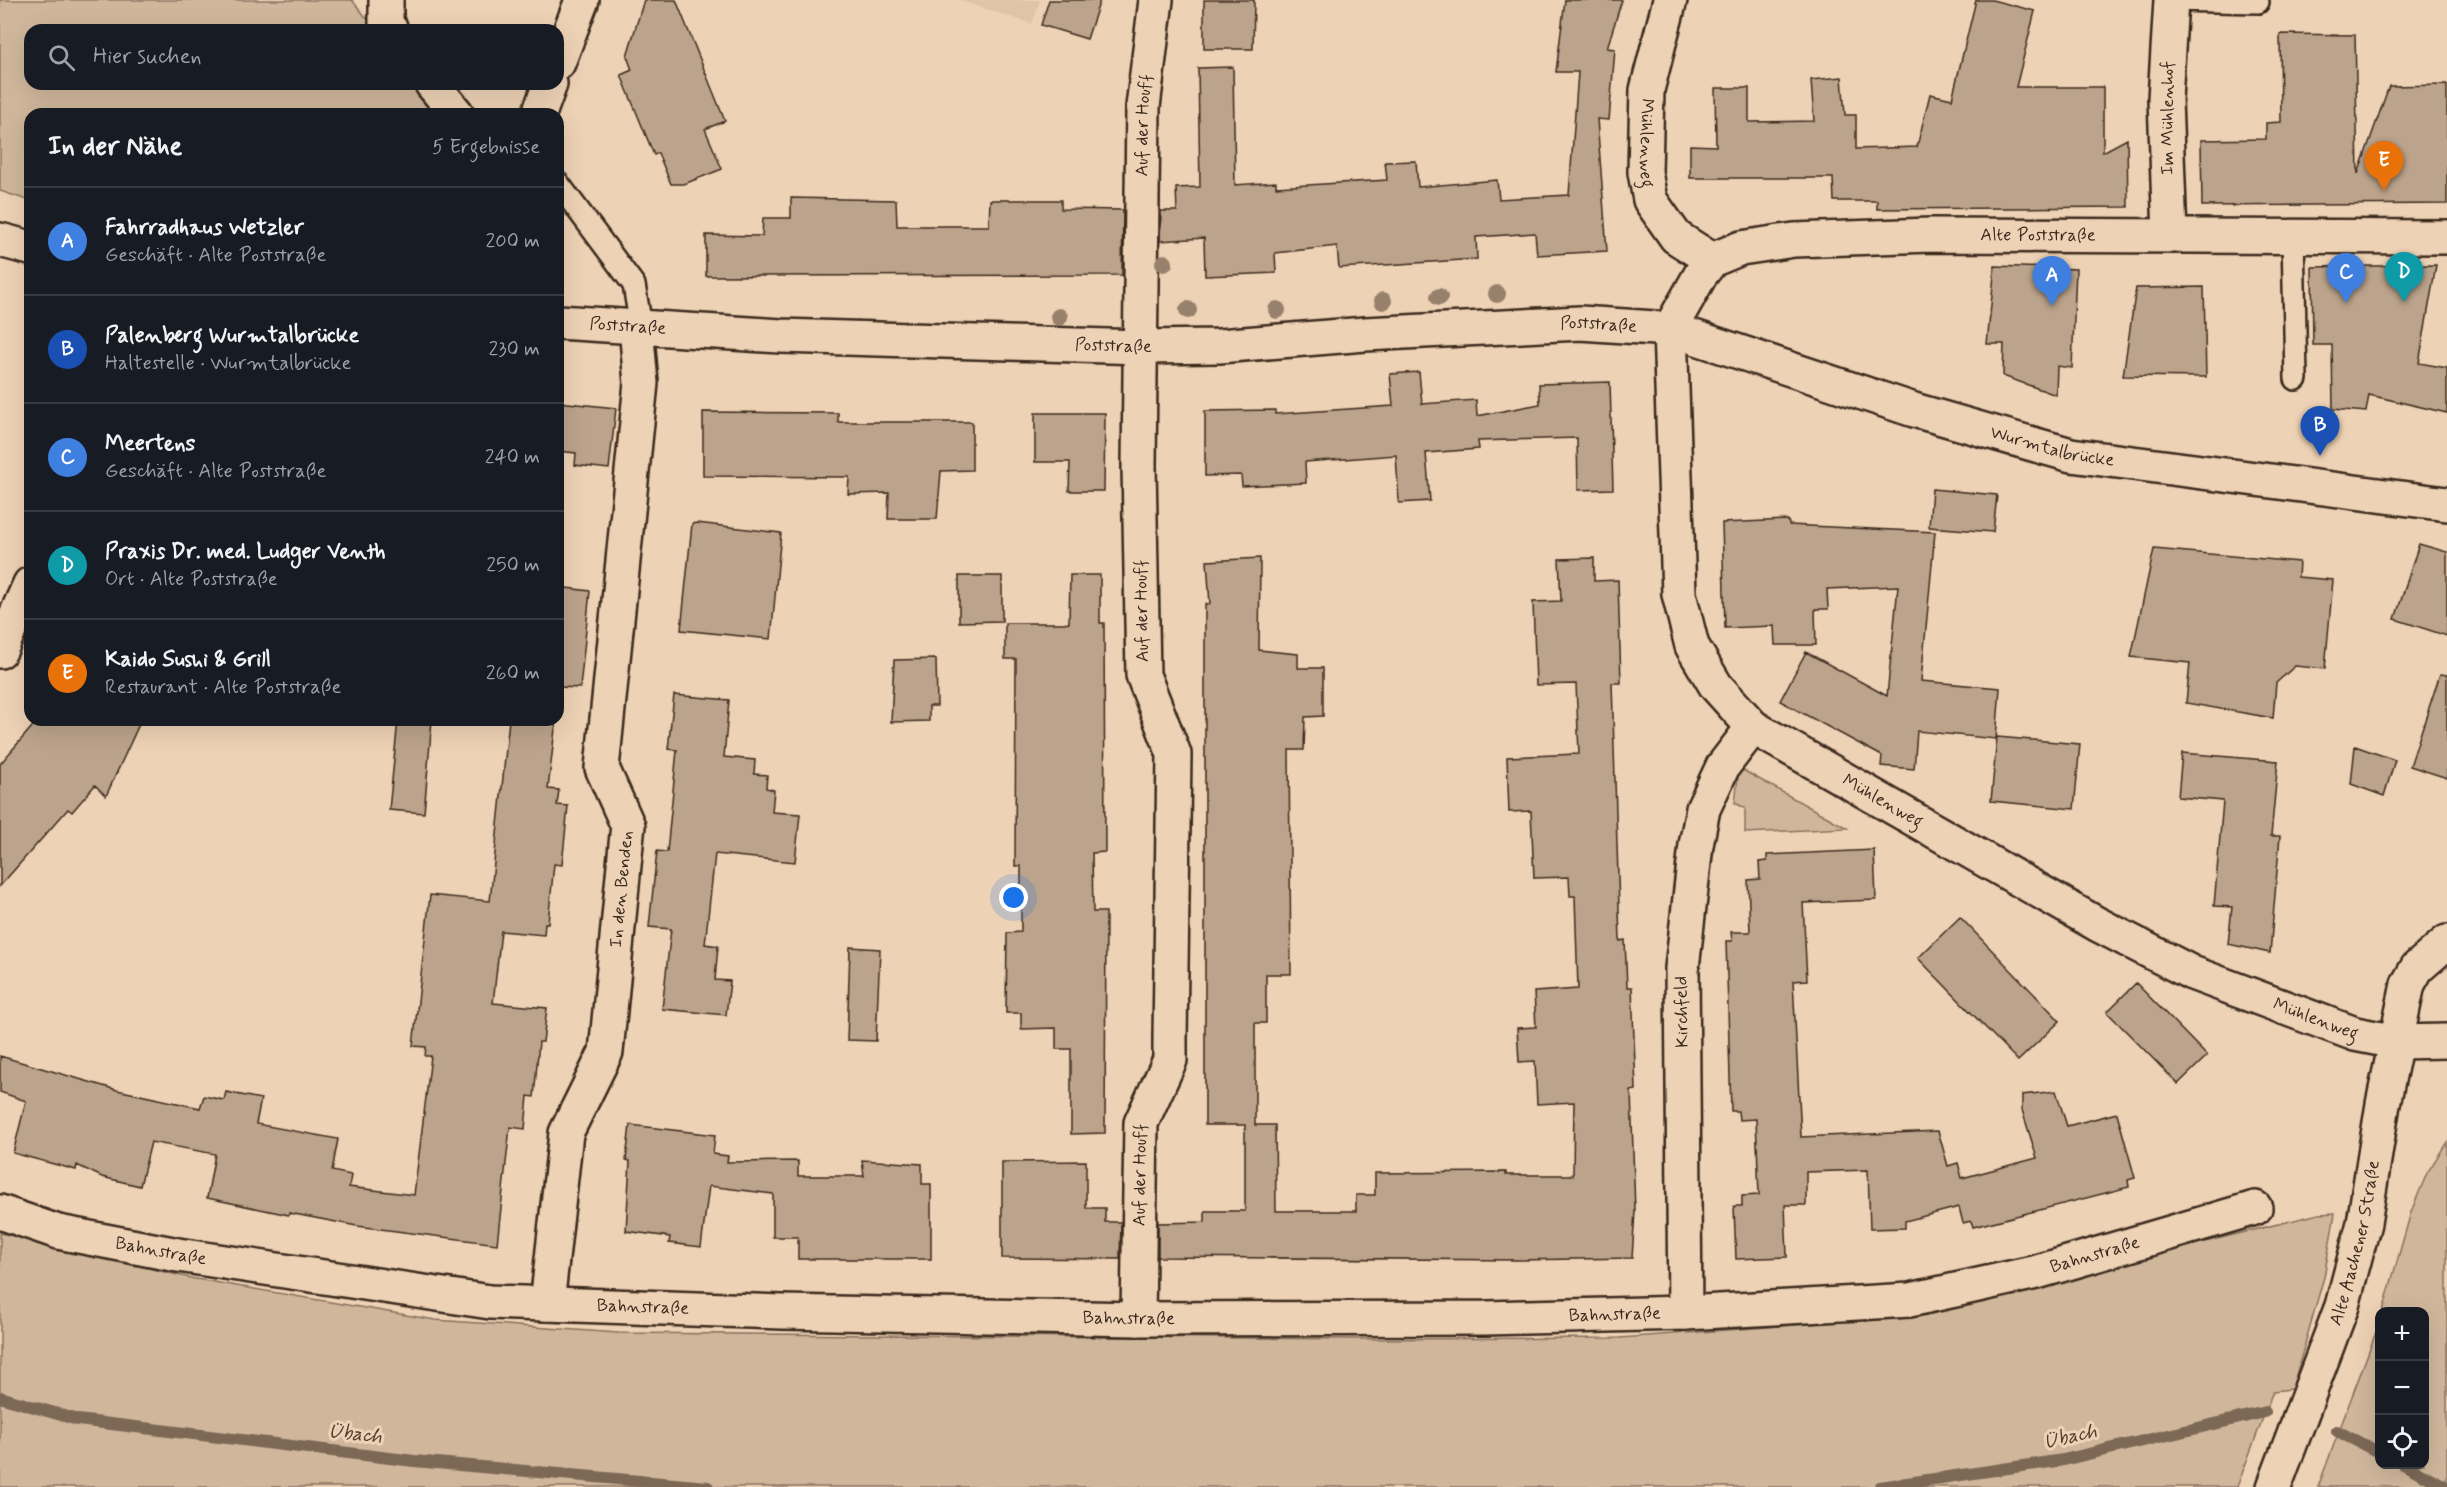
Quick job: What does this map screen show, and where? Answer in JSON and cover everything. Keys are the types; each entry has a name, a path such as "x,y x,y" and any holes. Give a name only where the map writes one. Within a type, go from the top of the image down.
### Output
{"street":[{"path":"386,0 386,24"},
{"path":"564,47 582,0"},
{"name":"Auf der Houff","path":"1138,1319 1141,1123 1170,1060 1174,754 1143,675 1139,466 1143,107 1156,0"},
{"name":"Mühlenweg","path":"1670,0 1647,90 1645,172 1650,200 1676,237 1712,260"},
{"name":"Im Mühlenhof","path":"2170,236 2165,99 2171,0"},
{"path":"437,90 452,108"},
{"path":"541,108 548,90"},
{"name":"Alte Poststraße","path":"1712,260 1741,248 1794,240 1881,236 2447,237"},
{"path":"0,240 24,246"},
{"path":"1670,329 1701,274 1712,260"},
{"name":"Poststraße","path":"564,322 788,337 1142,347 1219,346 1365,334 1580,323 1670,329"},
{"name":"In den Benden","path":"547,1304 566,1134 606,1052 628,826 602,768 627,548 641,383 639,327"},
{"name":"Mühlenweg","path":"1670,329 1679,594 1692,646 1716,686 1753,727 2097,924 2192,973 2355,1034 2396,1042"},
{"name":"Wurmtalbrücke","path":"1670,329 1914,410 2071,455 2447,504"},
{"path":"0,651 24,597"},
{"name":"Kirchfeld","path":"1685,1313 1682,968 1694,856 1703,809 1713,787 1723,766 1753,727"},
{"name":"Alte Aachener Straße","path":"2274,1487 2342,1306 2364,1223 2408,984 2418,968 2447,942"},
{"path":"2396,1042 2447,1041"},
{"name":"Bahnstraße","path":"0,1212 58,1232 178,1255 490,1302 1138,1319 1486,1318 1685,1313 1910,1300 2037,1272 2255,1208"}],"lane":[{"name":"Im Mühlenhof","path":"2171,0 2258,2"},
{"path":"564,191 634,285 639,327"},
{"path":"2293,236 2296,379"}],"shaded area":[{"path":"0,0 352,0 371,24 24,24 24,90 421,90 434,108 24,108 24,199 0,191"},
{"path":"958,0 1040,0 1032,24"},
{"path":"1739,768 1847,828 1745,833 1745,808 1735,803"},
{"path":"2447,1142 2447,1487 2318,1487 2375,1335 2375,1469 2429,1469 2429,1307 2384,1307 2411,1212 2427,1173"},
{"path":"2335,1213 2324,1277 2292,1389 2273,1391 2237,1487 0,1487 0,1233 190,1278 435,1320 618,1333 1357,1339 1620,1338 1899,1317 2319,1214"}],"building":[{"path":"644,0 676,0 725,121 705,129 722,169 684,184 671,184 658,153 654,155 621,75 632,70 627,56"},
{"path":"1049,0 1100,0 1087,39 1041,25"},
{"path":"1204,0 1254,0 1253,49 1204,49"},
{"path":"1565,0 1622,0 1607,48 1615,49 1609,120 1597,119 1607,251 1537,255 1535,233 1476,237 1477,259 1339,268 1337,246 1275,253 1276,273 1205,276 1204,238 1160,241 1161,211 1177,211 1176,188 1200,187 1198,68 1233,67 1235,185 1276,182 1276,187 1387,180 1385,162 1416,161 1418,187 1497,180 1499,199 1569,195 1578,72 1556,72"},
{"path":"1976,0 1992,0 2035,11 2016,87 2103,87 2103,152 2127,139 2128,207 1877,209 1877,201 1834,201 1833,178 1690,178 1690,145 1716,146 1715,88 1749,88 1749,122 1814,121 1811,80 1842,77 1845,115 1856,115 1856,149 1917,147 1930,94 1952,99"},
{"path":"2280,34 2355,35 2358,174 2389,86 2447,85 2447,204 2202,206 2201,140 2266,139 2266,123 2281,122"},
{"path":"791,198 896,200 897,226 989,226 990,200 1061,200 1061,209 1123,210 1122,275 706,276 706,235 762,236 763,218 791,218"},
{"path":"2436,265 2419,363 2447,368 2447,413 2369,395 2366,412 2333,409 2332,345 2313,345 2312,267"},
{"path":"1995,266 2076,269 2072,368 2057,366 2056,395 2003,376 2004,344 1987,344"},
{"path":"2204,287 2206,377 2123,376 2136,288"},
{"path":"1419,372 1422,404 1476,400 1477,416 1540,404 1539,384 1610,382 1613,489 1578,490 1577,438 1478,441 1479,449 1426,453 1430,501 1399,503 1396,455 1305,462 1306,483 1242,486 1241,475 1205,476 1205,411 1275,410 1275,414 1393,406 1390,374"},
{"path":"564,403 616,408 609,469 575,465 576,453 564,452"},
{"path":"703,412 838,413 838,422 972,422 972,470 941,471 937,519 888,519 889,493 848,494 849,477 703,476"},
{"path":"1035,413 1105,413 1104,491 1069,491 1070,462 1035,462"},
{"path":"1932,489 1997,495 1993,532 1929,527"},
{"path":"1788,520 1789,525 1935,532 1921,681 2000,688 1996,739 1917,731 1914,769 1881,766 1882,756 1780,701 1806,652 1887,696 1898,586 1827,589 1828,609 1815,609 1816,645 1775,645 1774,626 1725,628 1722,523"},
{"path":"692,524 781,533 771,639 681,630"},
{"path":"2419,544 2447,552 2447,636 2395,619"},
{"path":"2154,549 2299,562 2298,577 2333,580 2325,669 2295,666 2276,683 2273,718 2186,703 2190,663 2131,657"},
{"path":"1260,558 1259,650 1298,654 1298,668 1323,668 1323,716 1305,717 1304,750 1289,750 1291,974 1266,974 1266,1023 1255,1023 1255,1125 1275,1125 1276,1211 1356,1211 1356,1195 1375,1195 1375,1173 1506,1172 1506,1175 1573,1175 1574,1102 1537,1104 1535,1061 1519,1062 1517,1028 1536,1027 1534,992 1578,989 1575,896 1570,896 1569,877 1534,878 1531,811 1509,812 1507,757 1579,754 1576,684 1536,685 1533,602 1561,601 1559,559 1594,558 1594,581 1618,580 1621,683 1612,683 1620,941 1625,940 1627,987 1632,987 1636,1090 1631,1091 1635,1211 1632,1258 1518,1260 1158,1257 1158,1223 1205,1222 1205,1211 1245,1211 1245,1125 1205,1125 1205,604 1210,604 1207,561"},
{"path":"1070,575 1100,575 1100,623 1104,623 1105,852 1092,853 1093,912 1106,912 1105,1133 1071,1134 1071,1049 1056,1049 1056,1028 1021,1029 1021,1013 1006,1013 1007,933 1021,932 1021,866 1015,866 1016,659 1005,659 1005,623 1069,623"},
{"path":"959,576 1002,576 1002,621 959,622"},
{"path":"564,588 590,591 580,688 564,687"},
{"path":"936,659 937,706 929,706 929,721 891,722 894,660"},
{"path":"2440,674 2447,675 2447,778 2410,766"},
{"path":"674,695 729,700 724,757 755,760 754,774 767,775 766,788 774,790 772,812 800,814 795,862 715,854 705,944 718,946 715,980 730,981 726,1015 662,1009 671,929 649,927 657,851 667,852 677,750 668,749"},
{"path":"33,726 138,726 106,796 95,785 72,812 68,809 0,886 0,764"},
{"path":"397,726 431,726 424,813 389,810"},
{"path":"508,726 555,726 548,789 559,790 557,805 568,806 562,865 554,864 548,923 545,923 544,935 501,931 493,1003 547,1008 543,1042 539,1042 534,1097 528,1096 525,1129 510,1127 497,1244 357,1226 207,1198 215,1154 151,1142 140,1186 102,1177 77,1165 76,1170 13,1153 26,1101 0,1092 0,1056 117,1090 200,1108 204,1096 224,1100 226,1092 261,1099 256,1124 338,1139 332,1171 351,1175 349,1187 414,1195 431,1056 425,1056 426,1047 413,1046 430,895 490,901"},
{"path":"1997,737 2080,744 2074,809 1991,801"},
{"path":"2355,746 2395,760 2384,796 2351,784"},
{"path":"2182,753 2278,761 2271,836 2280,836 2270,953 2228,944 2232,907 2214,906 2223,801 2178,797"},
{"path":"1874,850 1876,900 1803,903 1807,980 1793,981 1801,1137 1938,1131 1948,1166 1958,1163 1962,1178 2037,1158 2022,1110 2022,1095 2056,1091 2067,1126 2117,1113 2135,1178 2128,1180 2129,1187 1973,1227 1971,1221 1963,1223 1959,1207 1905,1221 1905,1228 1870,1229 1868,1170 1806,1172 1806,1205 1785,1205 1787,1257 1736,1259 1734,1206 1742,1206 1742,1196 1759,1195 1756,1119 1739,1120 1738,1111 1731,1111 1726,941 1732,941 1731,932 1750,932 1748,880 1760,879 1759,862 1767,861 1767,855"},
{"path":"1960,917 2060,1021 2018,1061 1918,958"},
{"path":"850,947 880,949 876,1041 847,1040"},
{"path":"2136,983 2207,1056 2178,1084 2107,1012"},
{"path":"630,1125 715,1135 713,1154 728,1156 727,1162 798,1161 798,1176 864,1176 862,1160 922,1164 922,1184 931,1184 931,1259 798,1259 798,1237 773,1237 773,1194 709,1186 701,1247 669,1243 670,1237 626,1231 630,1161 626,1160"},
{"path":"1086,1161 1086,1208 1105,1208 1105,1222 1121,1222 1120,1259 1002,1258 1002,1162"}],"waterway":[{"name":"Übach","path":"0,1397 78,1420 414,1461 708,1487"},
{"name":"Übach","path":"1880,1487 2063,1460 2265,1412"},
{"name":"Übach","path":"2337,1431 2375,1450"},
{"name":"Übach","path":"2413,1469 2447,1487"}],"place":[{"name":"Kaido Sushi & Grill","path":"2384,191"},
{"name":"Praxis Dr. med. Ludger Venth","path":"2404,302"},
{"name":"Meertens","path":"2346,303"},
{"name":"Fahrradhaus Wetzler","path":"2052,306"},
{"name":"Palenberg Wurmtalbrücke","path":"2320,456"}]}
